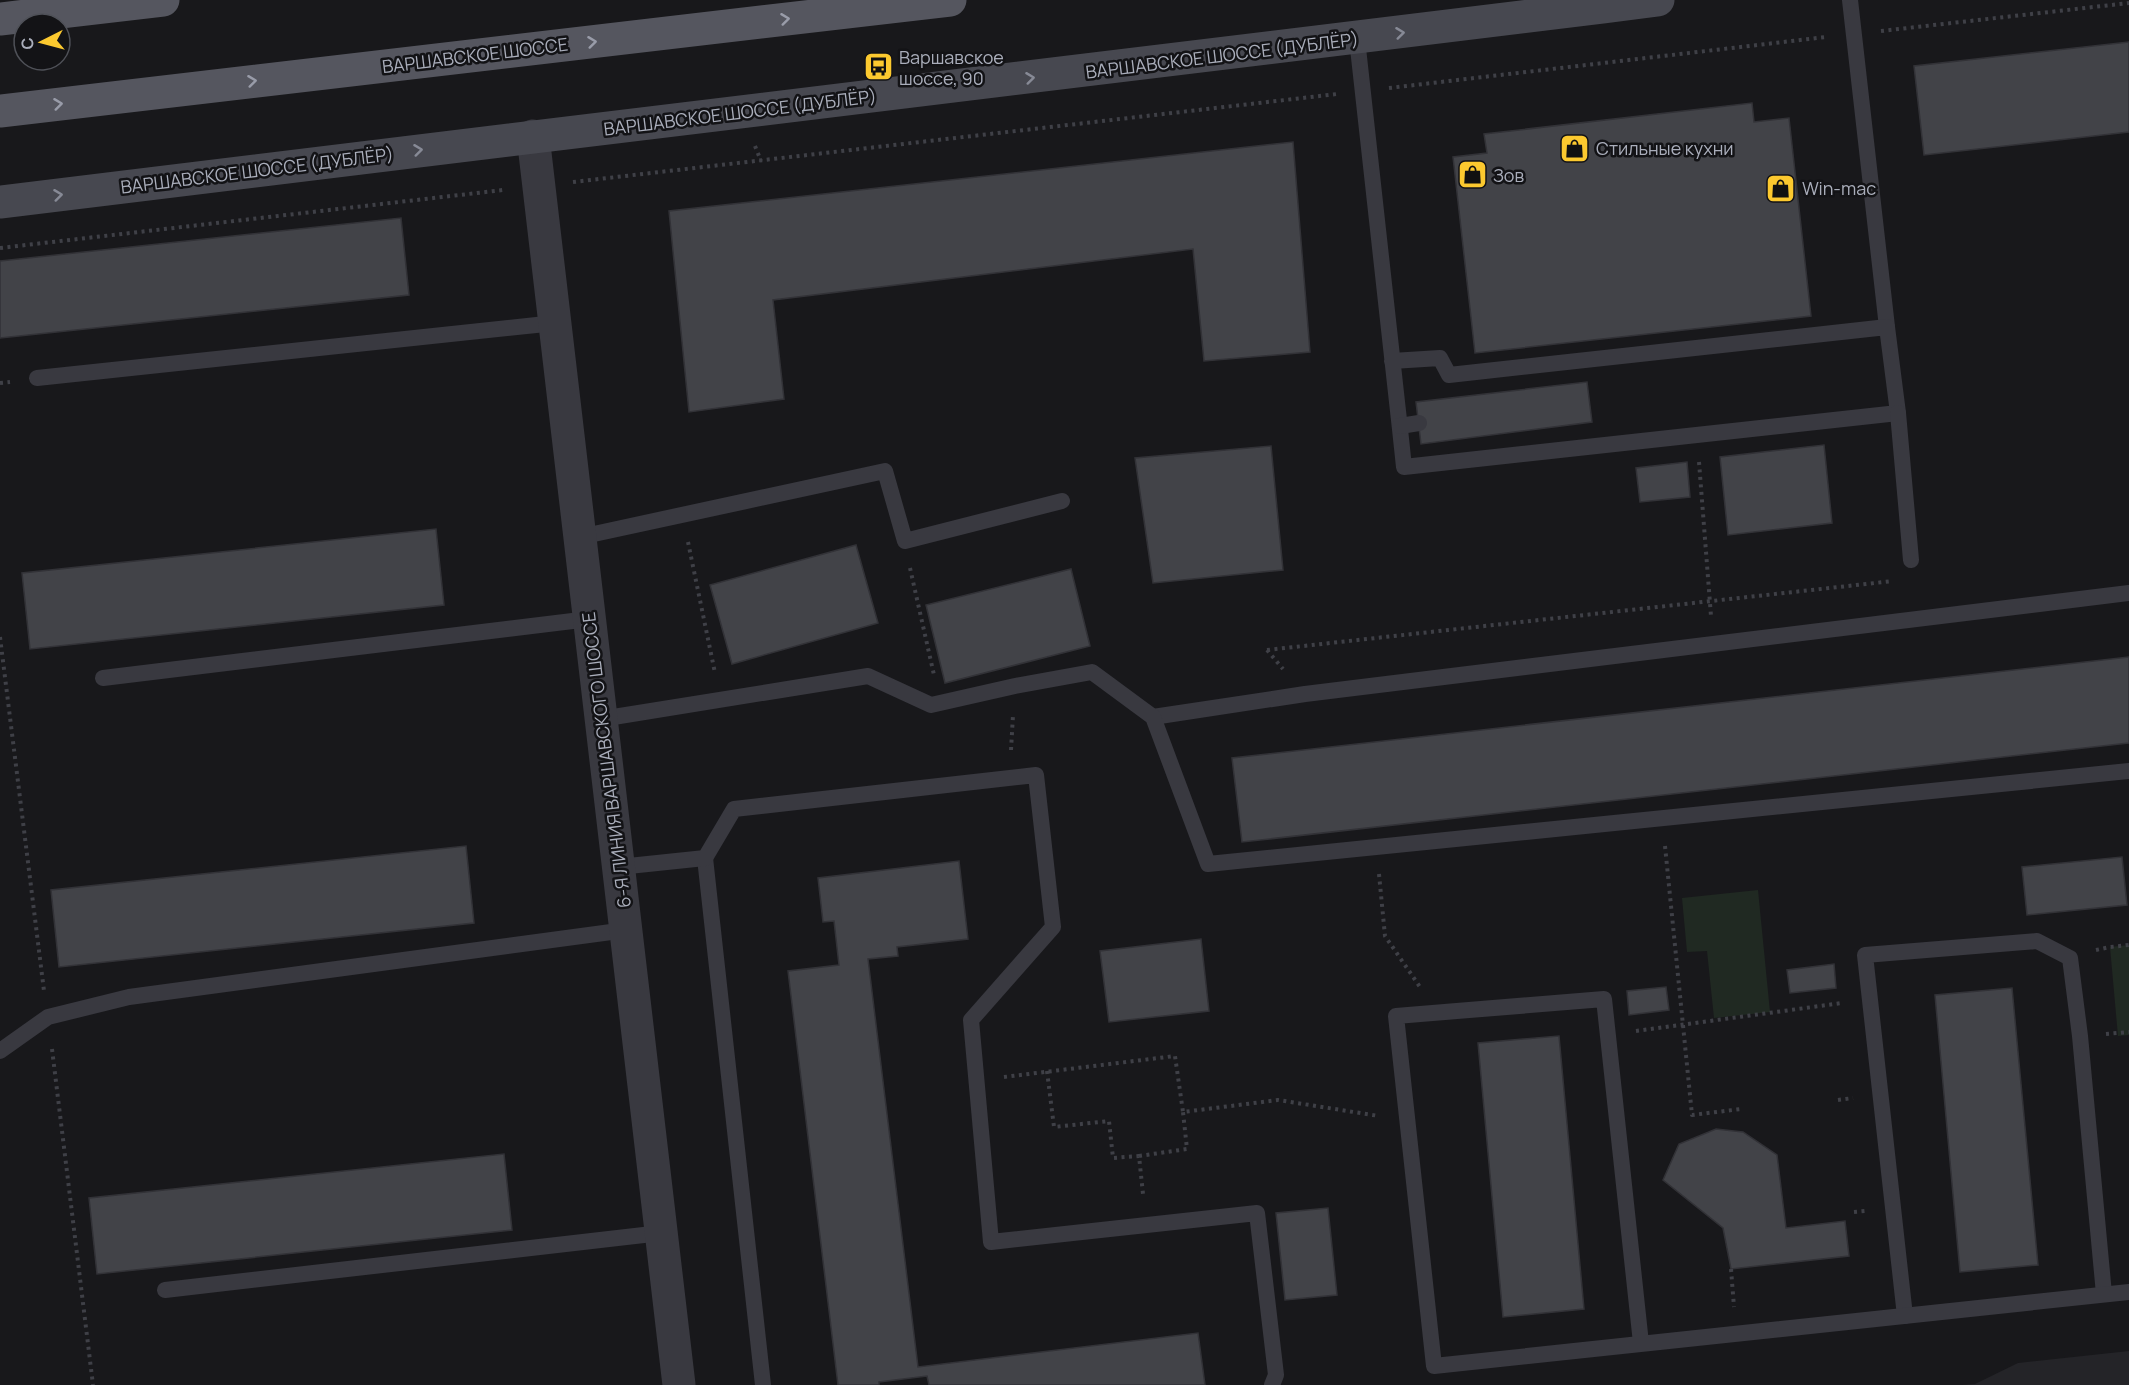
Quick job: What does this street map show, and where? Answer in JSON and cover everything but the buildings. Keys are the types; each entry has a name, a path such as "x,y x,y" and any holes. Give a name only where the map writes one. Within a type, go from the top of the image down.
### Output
{"main road":[{"path":"0,19 162,0"},
{"name":"ВАРШАВСКОЕ ШОССЕ","path":"0,111 950,0"}],"street":[{"name":"ВАРШАВСКОЕ ШОССЕ (ДУБЛЁР)","path":"0,202 533,136 1357,39 1658,0"},
{"name":"6-Я ЛИНИЯ ВАРШАВСКОГО ШОССЕ","path":"533,136 679,1385"}],"lane":[{"path":"1850,0 1898,413 1911,560"},
{"path":"1357,39 1404,467 1898,413"},
{"path":"37,378 555,322"},
{"path":"1392,362 1440,357 1449,375 1887,327"},
{"path":"1400,426 1419,423"},
{"path":"580,537 885,471 904,541 1062,501"},
{"path":"1153,717 1305,694 2129,592"},
{"path":"103,678 589,619"},
{"path":"601,719 868,676 931,705 1092,672 1153,717 1208,864 2129,771"},
{"path":"763,1385 705,858 734,809 1036,775 1053,927 971,1020 991,1242 1257,1213 1276,1375 1272,1385"},
{"path":"619,867 705,858"},
{"path":"0,1051 48,1017 129,997 626,930"},
{"path":"1905,1316 1865,956 2037,941 2070,958 2080,1036 2104,1294"},
{"path":"1641,1343 1604,999 1396,1016 1434,1366 2129,1292"},
{"path":"165,1290 661,1233"}],"path":[{"path":"0,248 2129,3"},
{"path":"1697,435 1713,644"},
{"path":"682,514 720,700"},
{"path":"904,541 940,704"},
{"path":"1267,650 1901,580"},
{"path":"1010,777 1015,686"},
{"path":"1668,872 1692,1115 1742,1109"},
{"path":"1381,897 1385,936 1438,1013"},
{"path":"1608,1035 1830,1005"},
{"path":"2119,1033 2129,1032"},
{"path":"976,1080 1047,1071 1176,1056 1187,1149 1113,1158 1109,1121 1054,1127 1047,1071"},
{"path":"1183,1112 1278,1100 1407,1121"},
{"path":"1139,1156 1143,1194"}],"shaded area":[{"path":"1758,890 1770,1012 1714,1018 1707,951 1687,952 1682,898"},
{"path":"2129,945 2129,1035 2118,1036 2110,947"},
{"path":"2129,1351 2129,1385 1962,1385 1975,1384 2018,1363"}],"place":[{"name":"Варшавское шоссе, 90","path":"878,67"},
{"name":"Стильные кухни","path":"1575,148"},
{"name":"Зов","path":"1472,175"},
{"name":"Win-mac","path":"1781,188"}]}
